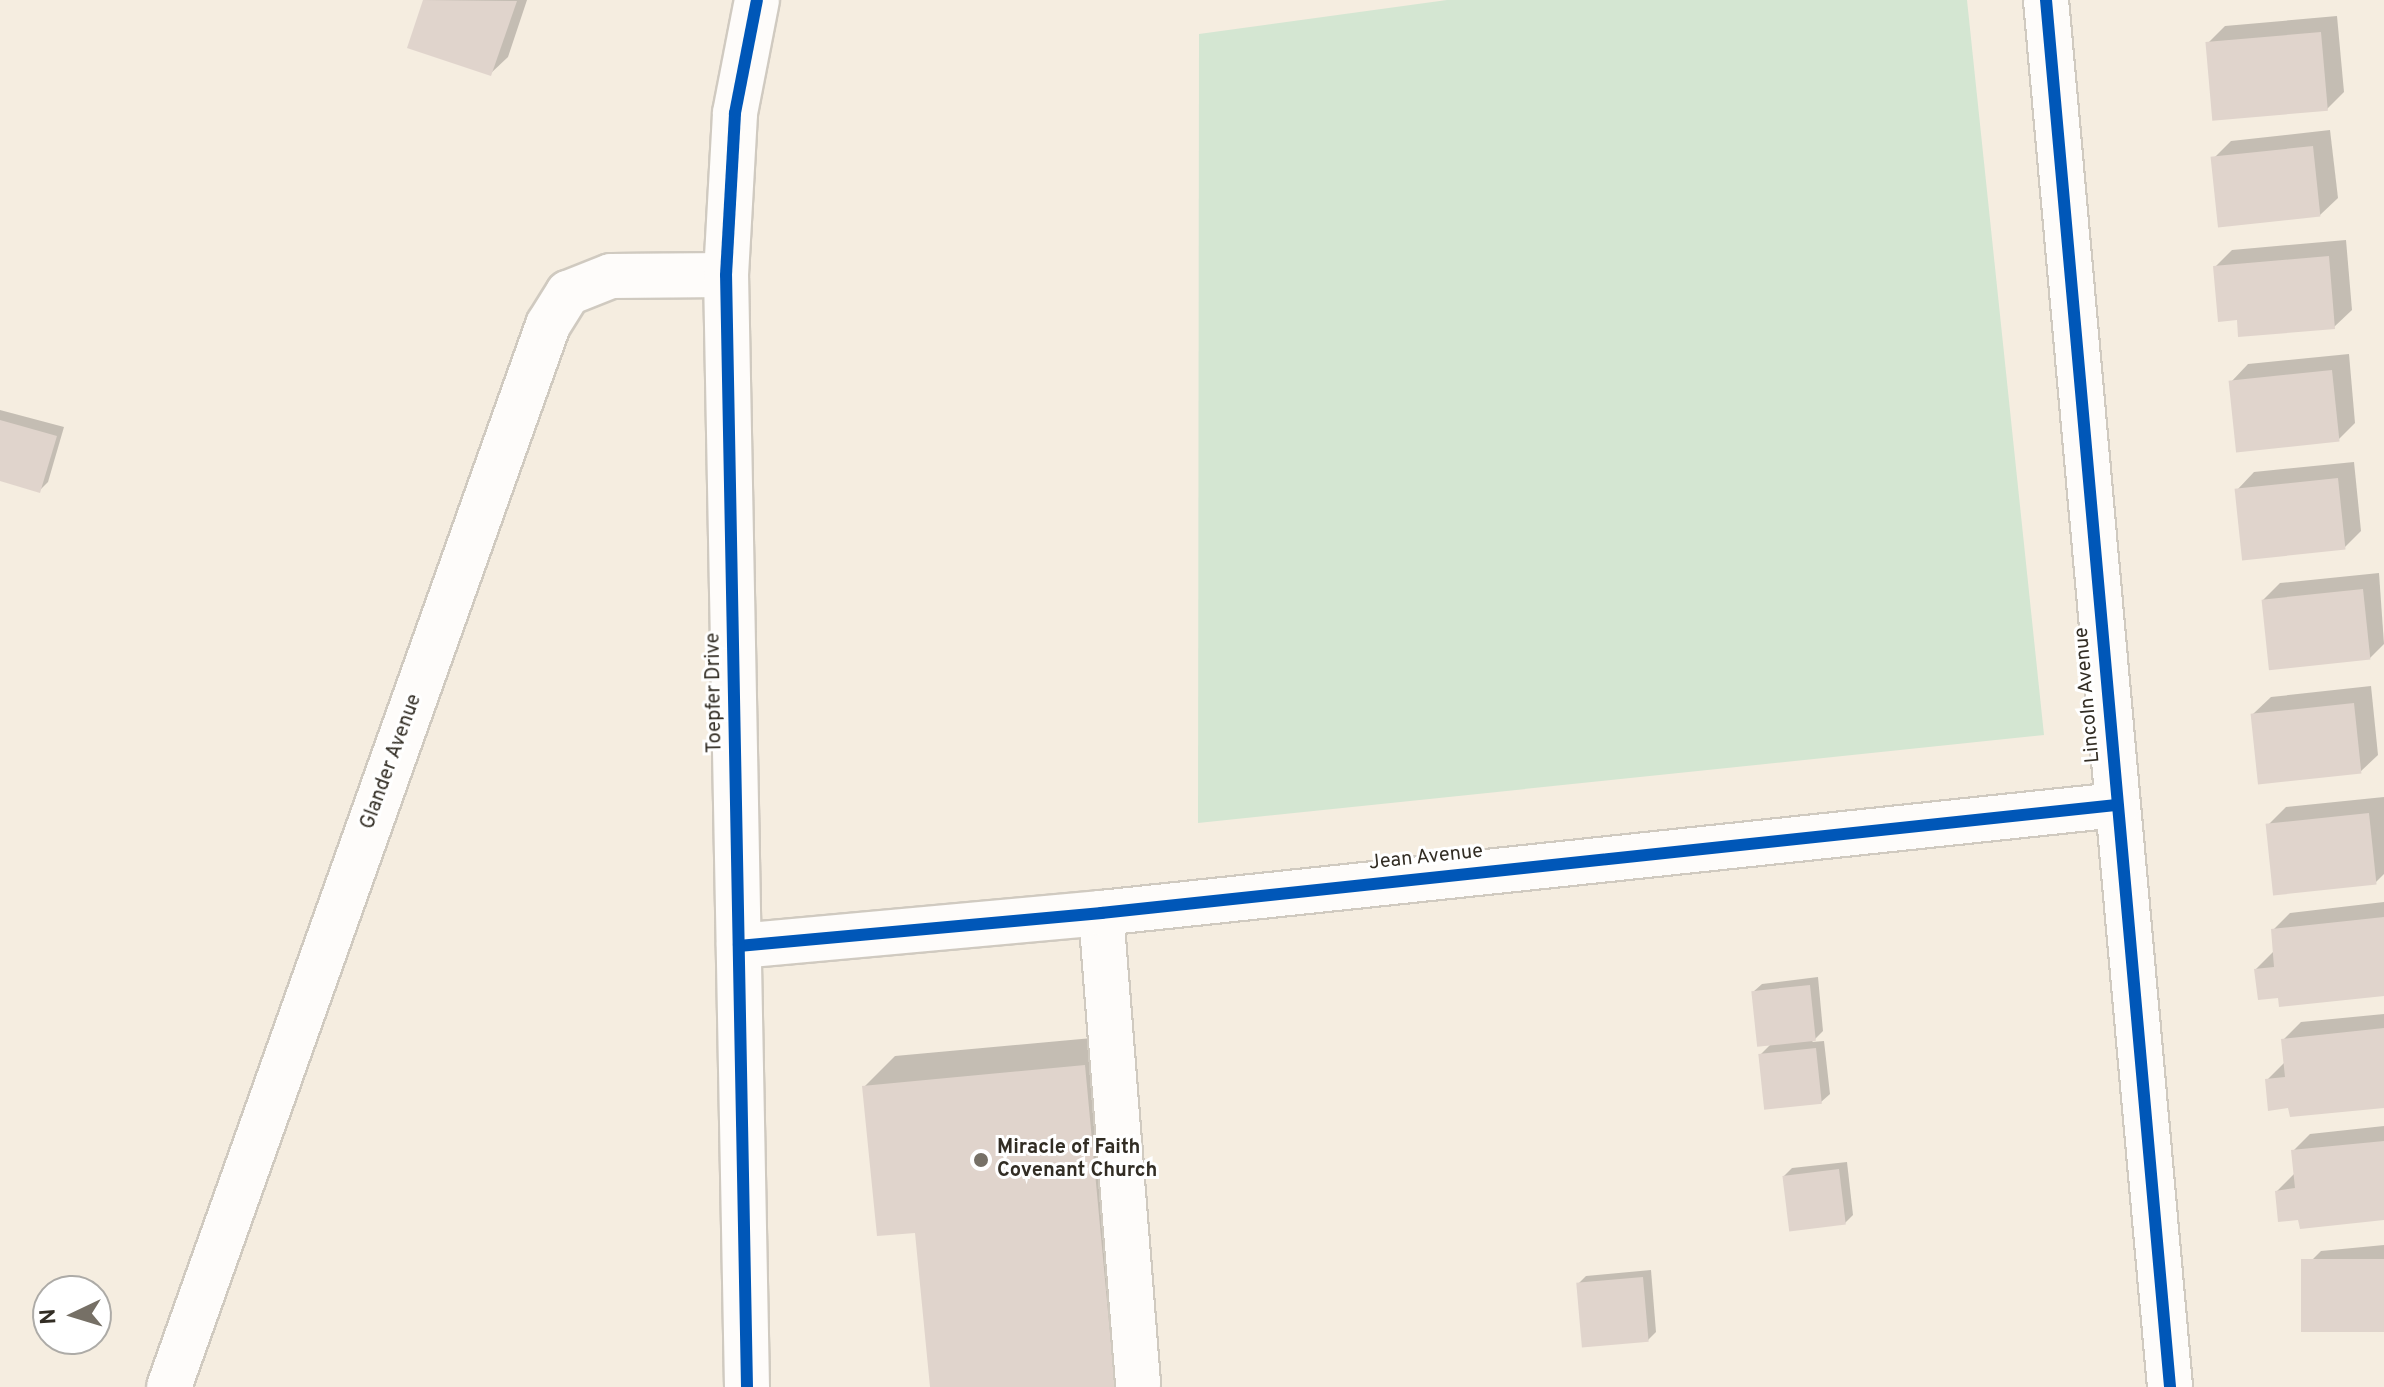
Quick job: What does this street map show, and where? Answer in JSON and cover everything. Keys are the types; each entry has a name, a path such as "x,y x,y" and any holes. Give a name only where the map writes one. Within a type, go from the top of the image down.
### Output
{"street":[{"name":"Toepfer Drive","path":"747,1387 726,275 735,113 757,0"},
{"name":"Lincoln Avenue","path":"2046,0 2170,1387"},
{"name":"Glander Avenue","path":"169,1387 548,325 568,293 611,276 726,275"},
{"name":"Jean Avenue","path":"739,946 1101,913 2117,805"},
{"path":"1101,913 1138,1387"}],"green space":[{"path":"1447,0 1967,0 2044,735 1198,823 1199,34"}],"building":[{"path":"423,0 517,1 491,76 407,48"},
{"path":"2321,32 2328,111 2212,121 2205,42"},
{"path":"2313,146 2320,217 2218,227 2211,157"},
{"path":"2329,256 2335,329 2238,337 2237,320 2218,322 2213,266"},
{"path":"2332,370 2340,442 2236,452 2229,381"},
{"path":"0,420 57,436 40,493 0,481"},
{"path":"2338,478 2346,550 2242,560 2235,489"},
{"path":"2363,589 2370,660 2269,670 2262,600"},
{"path":"2354,703 2361,774 2258,784 2251,714"},
{"path":"2369,813 2377,885 2273,895 2266,824"},
{"path":"2384,917 2384,996 2279,1007 2278,998 2258,1000 2254,969 2274,967 2271,929"},
{"path":"1810,985 1816,1041 1757,1047 1751,991"},
{"path":"2384,1028 2384,1108 2290,1117 2288,1108 2268,1111 2265,1079 2285,1077 2281,1039"},
{"path":"1816,1048 1822,1104 1764,1110 1758,1054"},
{"name":"Miracle of Faith Covenant Church","path":"1085,1065 1115,1387 930,1387 915,1233 877,1236 862,1086"},
{"path":"2384,1141 2384,1220 2300,1229 2298,1220 2278,1222 2275,1191 2295,1188 2291,1150"},
{"path":"1839,1169 1846,1225 1789,1232 1782,1176"},
{"path":"2301,1259 2384,1259 2384,1332 2301,1332"},
{"path":"1643,1277 1649,1342 1582,1348 1576,1283"}],"cycle path":[{"path":"747,1387 726,275 735,113 757,0"},
{"path":"2046,0 2170,1387"},
{"path":"739,946 1101,913 2117,805"}],"place":[{"name":"Miracle of Faith Covenant Church","path":"981,1160"}]}
